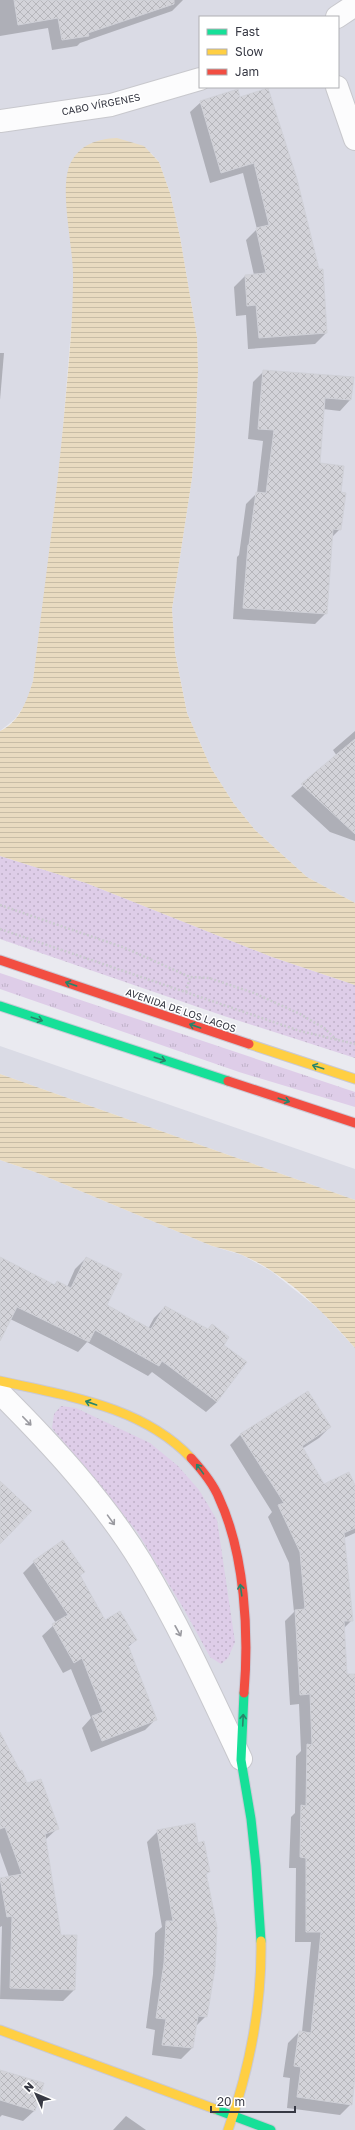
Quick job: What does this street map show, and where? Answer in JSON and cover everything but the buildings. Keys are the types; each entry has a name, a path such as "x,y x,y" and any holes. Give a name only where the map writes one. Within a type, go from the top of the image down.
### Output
{"street":[{"path":"338,16 355,5"},
{"name":"CABO VÍRGENES","path":"0,121 110,105 199,79"},
{"path":"337,88 355,138"},
{"name":"AVENIDA DE LOS LAGOS","path":"0,960 355,1079"},
{"path":"0,1006 355,1123"},
{"path":"0,1381 86,1401 140,1420 173,1441 198,1465 220,1497 233,1537 244,1610 246,1668 241,1759 252,1827 262,1962 258,2009 248,2068 234,2116 228,2130"},
{"path":"0,1393 65,1463 110,1518 141,1562 189,1650 241,1759"},
{"path":"0,2030 271,2130"}],"path":[{"path":"0,905 125,948 190,977 209,978 254,993 300,1014 324,1028 337,1040"},
{"path":"0,929 300,1031 355,1044"},
{"path":"186,992 190,977"}],"shaded area":[{"path":"0,0 355,0 355,903 307,877 255,830 234,804 211,768 187,713 175,653 172,609 192,478 198,370 197,337 180,237 170,193 159,162 151,153 68,174 66,188 73,259 73,306 61,452 33,681 27,702 15,719 0,731"},
{"path":"117,138 144,146 159,162 170,193 180,237 197,337 198,370 192,478 172,609 175,653 187,713 211,768 234,804 255,830 307,877 355,903 355,985 272,957 86,883 0,856 0,731 13,722 22,710 33,681 62,440 73,291 73,275 66,203 67,175 74,157 84,147 96,141"},
{"path":"0,1046 355,1169 355,1200 0,1074"},
{"path":"0,1074 355,1200 355,1348 331,1321 303,1295 274,1272 258,1263 239,1254 212,1246 35,1172 0,1160"},
{"path":"0,1160 35,1172 212,1246 242,1255 271,1271 320,1310 355,1348 355,2130 0,2130"}],"green space":[{"path":"0,856 86,883 272,957 355,985 355,1058 224,1016 0,939"},
{"path":"0,973 355,1092 355,1107 239,1072 0,989"},
{"path":"61,1406 76,1408 150,1443 178,1466 199,1490 217,1520 235,1642 228,1658 221,1664 210,1657 185,1611 138,1533 52,1428 54,1414"}],"traffic: fast":[{"path":"0,1006 228,1081"},
{"path":"244,1693 241,1760 251,1819 261,1941"},
{"path":"215,2109 271,2130"}],"traffic: slow":[{"path":"249,1044 355,1079"},
{"path":"0,1381 77,1398 127,1415 150,1426 171,1440 191,1458"},
{"path":"228,2130 243,2083 253,2037 257,2013 261,1965 261,1941"},
{"path":"0,2030 215,2109"}],"traffic: jam":[{"path":"0,960 249,1044"},
{"path":"228,1081 355,1123"},
{"path":"191,1458 217,1492 228,1520 235,1544 240,1568 245,1620 246,1645 244,1693"}]}
